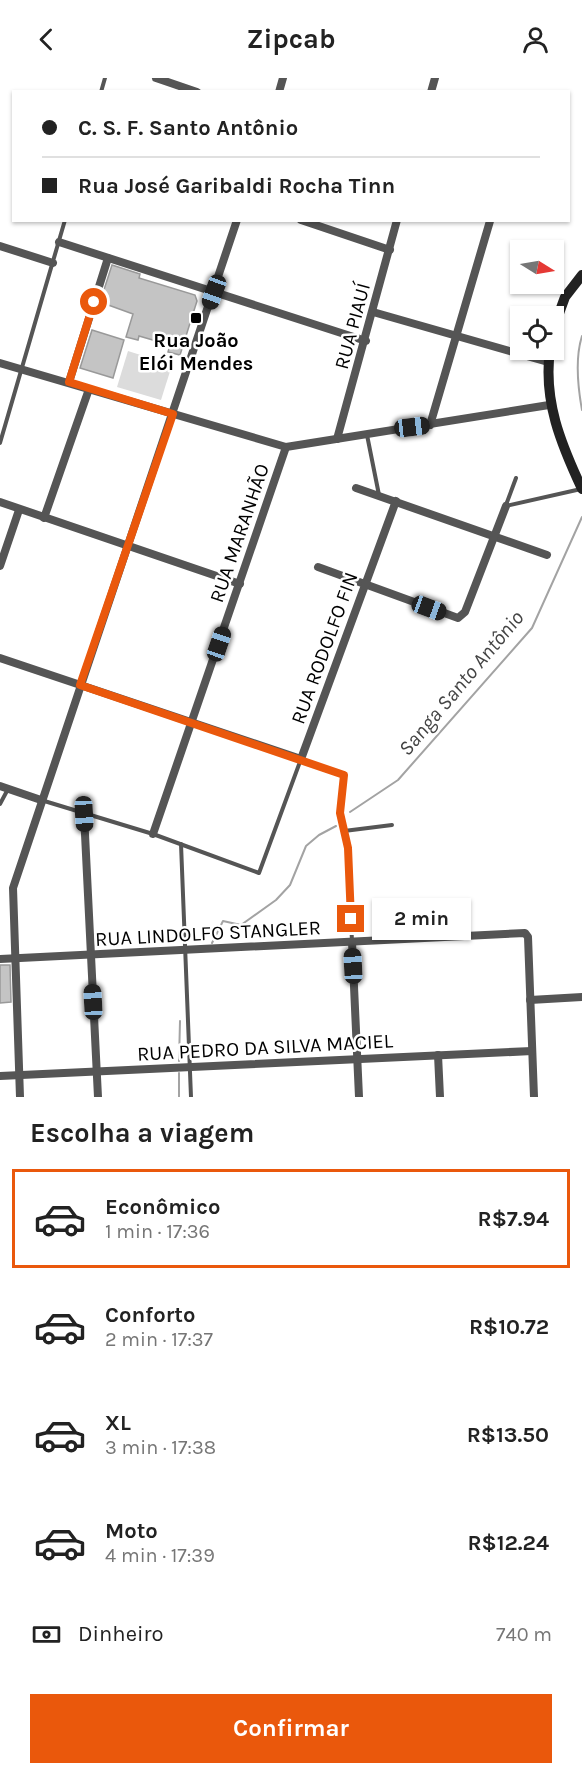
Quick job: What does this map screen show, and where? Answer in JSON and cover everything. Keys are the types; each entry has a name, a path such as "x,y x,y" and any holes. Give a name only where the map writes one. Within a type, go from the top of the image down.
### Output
{"street":[{"path":"156,78 191,90"},
{"path":"20,1097 13,888 236,222"},
{"path":"307,222 390,249"},
{"name":"RUA PIAUÍ","path":"337,439 374,312 397,222"},
{"path":"430,425 490,222"},
{"path":"59,242 366,341"},
{"path":"0,246 53,263"},
{"path":"69,382 108,258"},
{"path":"562,306 565,297 582,275"},
{"path":"374,312 548,362 549,405 560,440 582,489"},
{"path":"0,363 286,447 549,405"},
{"path":"44,518 89,389"},
{"name":"RUA MARANHÃO","path":"153,834 286,447"},
{"path":"356,488 547,555"},
{"name":"RUA RODOLFO FIN","path":"301,759 396,501"},
{"path":"0,502 240,584"},
{"path":"318,567 458,618 465,612 506,506"},
{"path":"0,566 20,510"},
{"path":"0,658 301,759"},
{"path":"0,786 41,800"},
{"path":"84,814 98,1097"},
{"name":"RUA LINDOLFO STANGLER","path":"0,959 184,952 525,933 528,937 530,1000"},
{"path":"352,942 359,1097"},
{"path":"534,1097 530,1000 582,997"},
{"name":"RUA PEDRO DA SILVA MACIEL","path":"0,1076 532,1051"},
{"path":"438,1054 440,1097"}],"lane":[{"path":"0,443 64,222"},
{"path":"367,434 380,495"},
{"path":"506,506 516,478"},
{"path":"506,506 582,489"},
{"path":"301,759 344,775 340,813 348,848 352,942"},
{"name":"RUA RODOLFO FIN","path":"182,844 259,873 301,759"},
{"path":"0,804 9,789"},
{"path":"41,800 182,844 184,952 191,1097"},
{"path":"344,831 392,825"}],"shaded area":[{"path":"128,351 172,365 161,400 117,387"}],"building":[{"path":"112,265 140,274 139,278 195,295 197,301 180,355 168,352 170,345 139,336 138,340 126,337 133,314 100,302"},
{"path":"92,330 124,340 113,378 80,368"},
{"path":"0,965 10,965 11,1002 0,1003"}],"waterway":[{"name":"Sanga Santo Antônio","path":"582,336 578,363 582,410"},
{"name":"Sanga Santo Antônio","path":"350,812 398,780 532,628 582,517"},
{"name":"Sanga Santo Antônio","path":"212,943 223,921 241,925 276,900 290,885 306,846 319,835 336,826"},
{"name":"Sanga Santo Antônio","path":"179,1061 180,1021"},
{"name":"Sanga Santo Antônio","path":"179,1073 179,1097"}],"place":[{"name":"Rua João Elói Mendes","path":"196,318"}],"route":[{"path":"94,302 69,382 173,414 80,685 344,775 340,813 348,848 351,919"}]}
